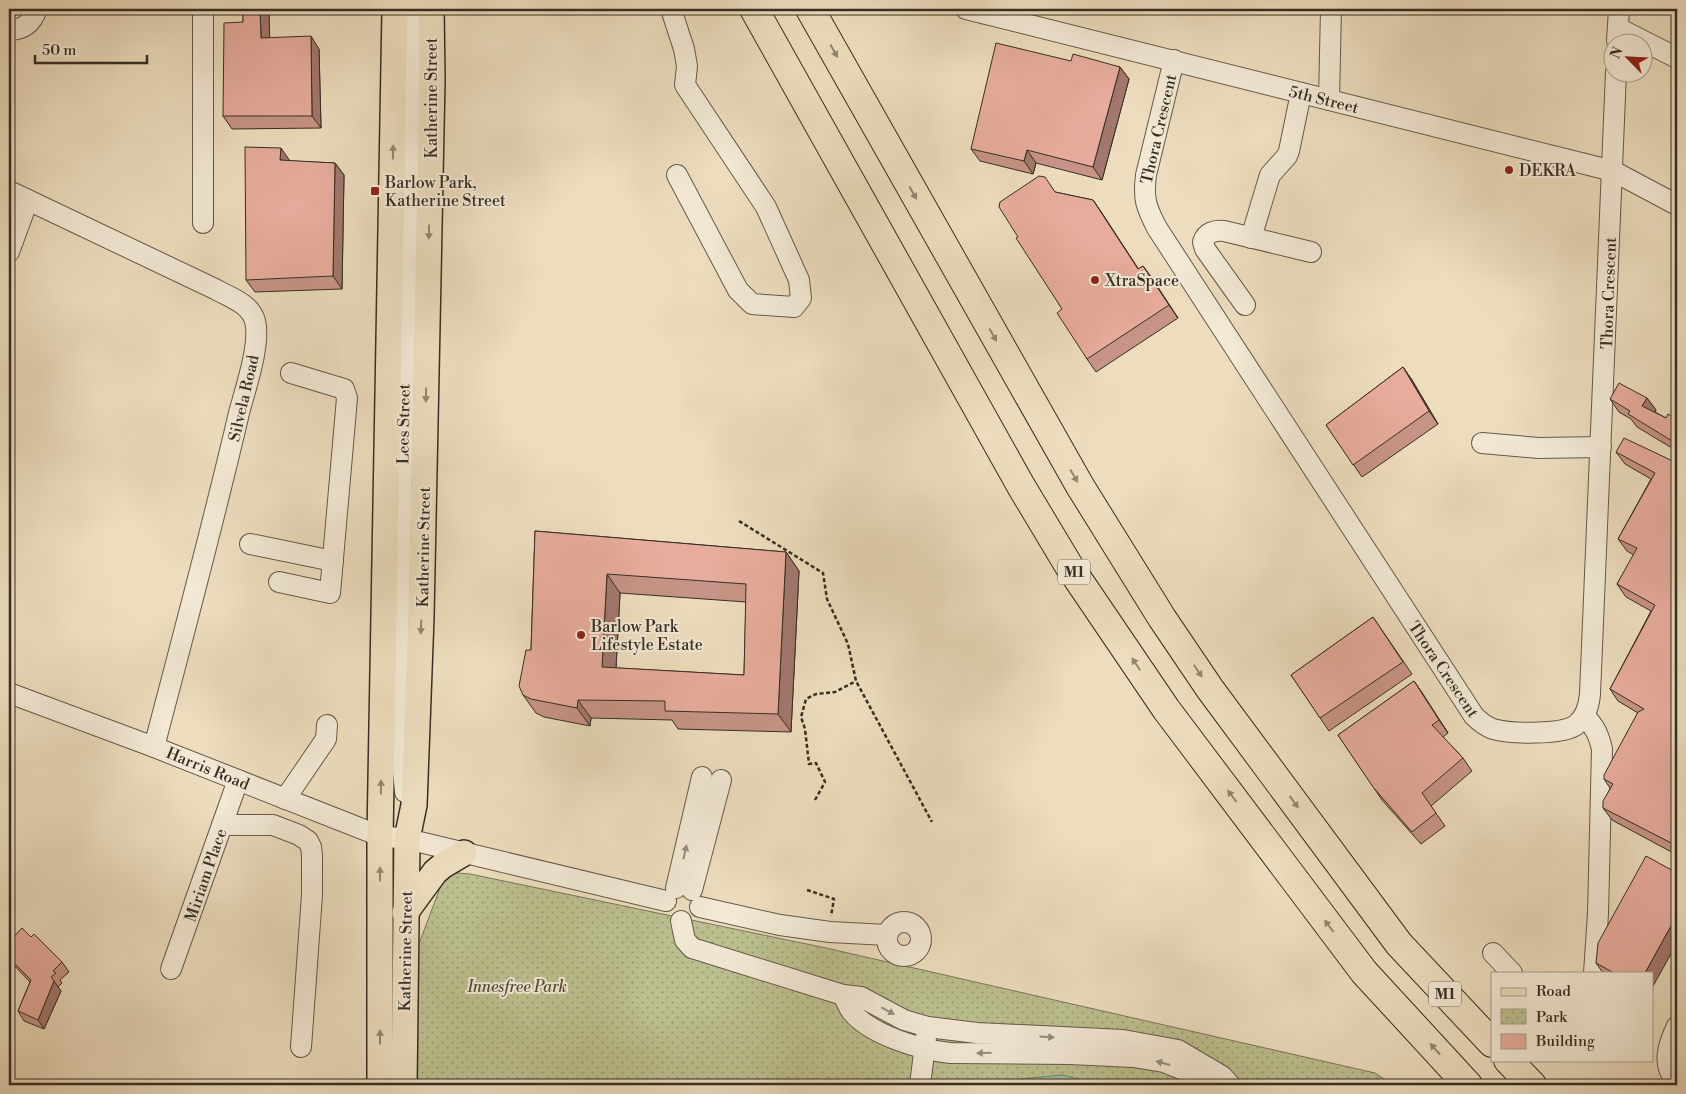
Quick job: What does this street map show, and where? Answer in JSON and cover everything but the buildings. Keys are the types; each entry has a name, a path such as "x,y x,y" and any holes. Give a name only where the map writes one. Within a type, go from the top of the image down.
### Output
{"highway":[{"name":"M1","path":"754,9 1021,486 1069,566 1166,709 1364,972 1468,1085"},
{"name":"M1","path":"810,9 1051,436 1162,618 1210,689 1398,944 1491,1042"},
{"path":"1510,1062 1532,1085"}],"main road":[{"name":"Katherine Street","path":"380,1085 380,836 395,9"},
{"name":"Katherine Street","path":"404,1085 407,839 414,805 421,618 432,80 431,9"},
{"path":"405,913 435,872 464,853"}],"street":[{"path":"9,30 17,30 26,26 34,17 37,9"},
{"path":"203,9 203,223"},
{"name":"Lees Street","path":"407,839 405,786 397,705 412,9"},
{"path":"671,9 684,49 687,66 685,85 766,207 799,280 801,298 794,306 752,304 744,297 738,290 677,175"},
{"name":"5th Street","path":"966,9 1613,171 1677,205"},
{"path":"1329,100 1330,9"},
{"path":"1618,26 1677,58"},
{"name":"Thora Crescent","path":"1174,60 1146,175 1144,194 1149,213 1474,716 1482,724 1498,730 1553,732 1566,730 1574,726 1584,716 1589,705 1616,82"},
{"path":"1251,238 1270,175 1287,156 1289,151 1301,93"},
{"name":"Silvela Road","path":"9,191 244,304 250,310 255,320 255,348 238,420 154,747"},
{"path":"9,252 28,200"},
{"path":"1245,305 1205,249 1203,242 1207,235 1217,230 1312,252"},
{"path":"279,582 330,593 347,398 344,389 291,373"},
{"path":"1482,443 1539,448 1601,447"},
{"path":"250,544 333,561"},
{"name":"Harris Road","path":"9,693 154,747 380,836 407,839 464,853 684,896 780,925 830,932 887,935"},
{"path":"1584,716 1597,732 1602,750 1598,914 1594,972"},
{"path":"285,799 326,739 327,725"},
{"path":"712,778 684,896 697,915 692,919 681,921 685,940 692,948 843,995 861,997 904,1020 928,1027 977,1033 1123,1040 1178,1050 1222,1076 1230,1085"},
{"name":"Miriam Place","path":"171,969 238,780"},
{"path":"222,825 273,825 299,835 308,841 311,847 312,895 301,1047"},
{"path":"1493,953 1511,972"},
{"path":"843,995 852,1012 873,1029 900,1041 925,1048 950,1053 1070,1054 1133,1057 1164,1062 1191,1073 1205,1085"},
{"path":"920,1085 928,1027"},
{"path":"1673,1035 1667,1056 1673,1076"},
{"path":"1654,1062 1673,1076"}],"path":[{"path":"739,521 823,573 827,599 848,644 856,682 932,822"},
{"path":"815,800 825,782 816,763 809,764 806,729 801,717 806,699 816,694 835,692 856,682"},
{"path":"807,890 834,899 830,921"}],"green space":[{"name":"Innesfree Park","path":"446,872 470,874 826,948 1375,1073 1393,1085 412,1085 417,949"}],"water":[{"path":"1062,1075 1104,1085 996,1085 1010,1080"}],"place":[{"name":"DEKRA","path":"1509,170"},
{"name":"Barlow Park, Katherine Street","path":"375,191"},
{"name":"XtraSpace","path":"1095,280"},
{"name":"Barlow Park Lifestyle Estate","path":"581,635"}]}
